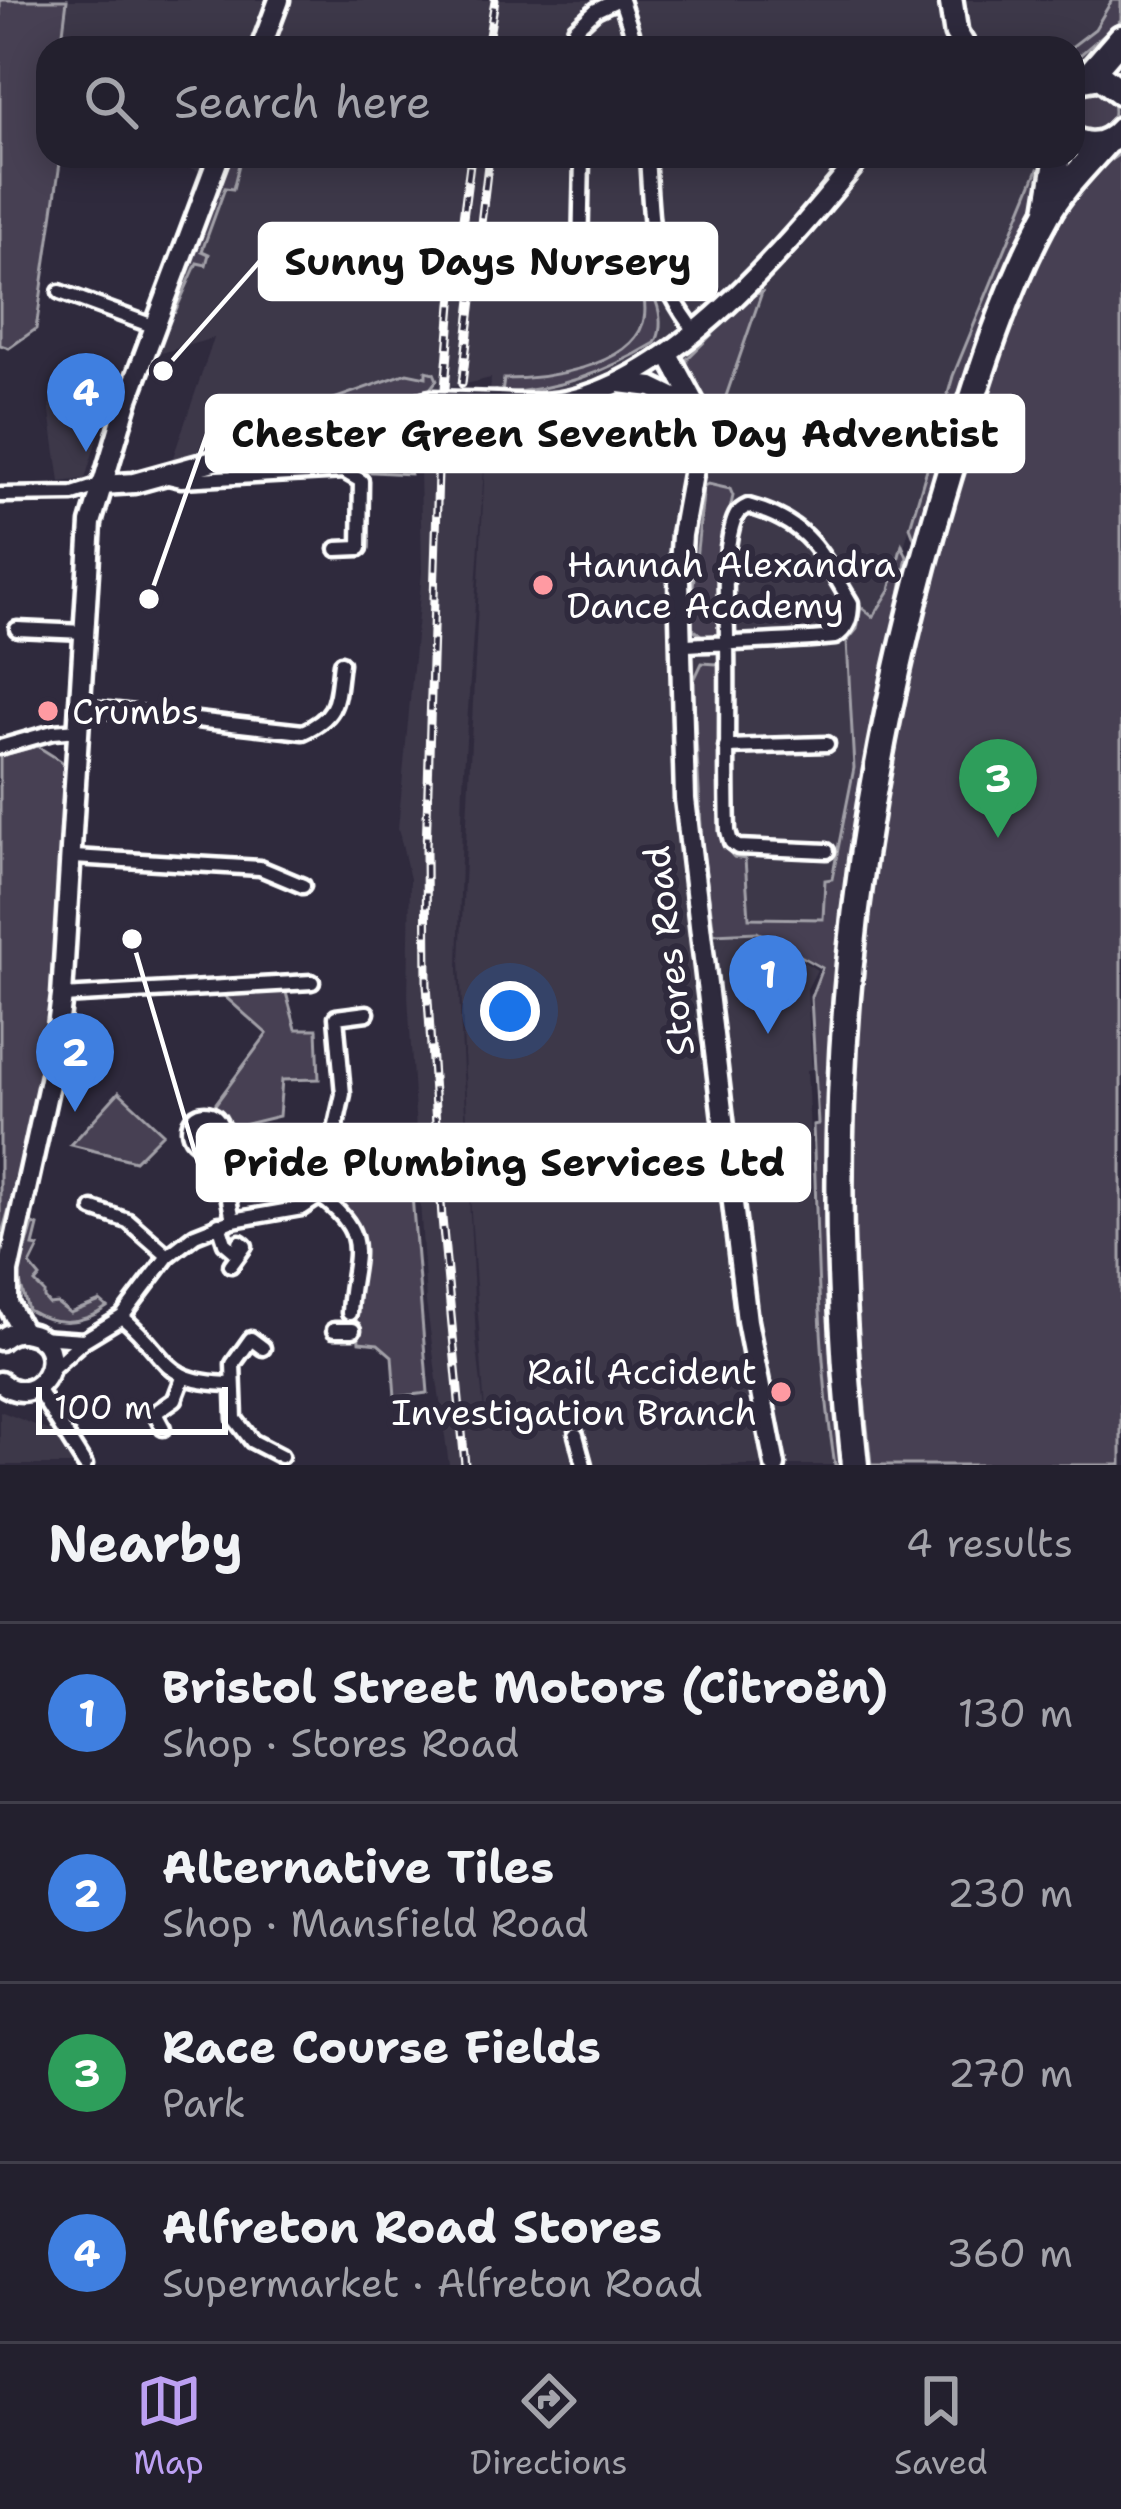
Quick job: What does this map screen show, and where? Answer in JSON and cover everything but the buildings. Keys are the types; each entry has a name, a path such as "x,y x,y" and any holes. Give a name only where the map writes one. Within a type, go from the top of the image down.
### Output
{"highway":[{"path":"1085,72 1121,38"},
{"path":"1085,79 1110,81 1121,92"},
{"path":"1085,144 1092,146 1115,137"},
{"path":"1049,212 1115,137"},
{"path":"855,1465 838,1241 839,1083 848,956 878,754 922,566 992,346 1049,212 1056,168"}],"main road":[{"path":"951,0 958,36"}],"street":[{"path":"266,36 279,0"},
{"path":"574,36 575,29 596,10 619,0 632,36"},
{"path":"50,1371 49,1351 8,1304 11,1249 49,1084 62,996 74,857 87,553 101,485 153,326 214,168"},
{"path":"582,168 580,257 656,259"},
{"path":"648,168 656,259 664,286 695,332"},
{"path":"0,494 73,494 101,485 120,486 430,401 559,402 618,383 695,332 851,168"},
{"path":"60,292 153,326"},
{"path":"663,357 683,401 702,427"},
{"path":"663,357 700,412 702,427"},
{"path":"618,383 652,387 683,401"},
{"name":"Stores Road","path":"702,427 682,535 679,645 692,870 747,1321 775,1465"},
{"path":"160,475 181,480 344,471 361,481 360,548 337,549"},
{"path":"679,645 727,643 835,637 847,625 851,603 806,534 790,519 748,506 733,523 727,551 727,643 726,747 730,842 738,847 827,851"},
{"path":"17,629 84,632"},
{"path":"81,707 303,732 325,722 335,707 341,663"},
{"path":"0,747 79,730"},
{"path":"726,747 827,744"},
{"path":"74,857 260,868 303,886"},
{"path":"62,996 312,982"},
{"path":"0,1382 19,1391 36,1388 84,1340 122,1317 167,1256 195,1234 226,1222 291,1211 321,1197 332,1180 333,1139 343,1094 336,1017 367,1013"},
{"path":"212,1143 227,1182 225,1243 236,1254"},
{"path":"321,1197 344,1217 358,1244 349,1313"},
{"path":"93,1209 128,1221 167,1256"},
{"path":"0,1272 11,1249"},
{"path":"122,1317 184,1378 232,1377"},
{"path":"334,1330 353,1330"},
{"path":"0,1340 9,1333 84,1340"},
{"path":"263,1348 250,1340 232,1377 235,1419 244,1434 280,1456"},
{"path":"163,1428 154,1413 175,1399 184,1378"},
{"path":"36,1388 85,1465"},
{"path":"576,1435 584,1465"}],"shaded area":[{"path":"0,0 67,0 62,36 36,36 36,168 59,168 36,329 9,348 0,345"},
{"path":"67,0 1112,0 1085,54 1085,36 62,36"},
{"path":"1112,0 1121,0 1121,20 1085,51 1085,37"},
{"path":"1085,91 1100,91 1114,111 1107,126 1085,131"},
{"path":"1121,153 1121,1465 871,1465 850,1203 857,1002 887,765 954,490 1022,296 1057,216 1093,172"},
{"path":"188,168 1038,168 953,376 864,687 836,934 741,922 695,927 742,1359 762,1465 449,1465 426,1302 408,996 410,879 398,828 422,572 419,422 430,417 488,421 491,378 172,460 214,338 158,354 229,179","holes":["487,423 460,960 486,1428 476,1339 458,969 463,786"]},
{"path":"224,168 238,168 233,189 225,188 202,251 209,254 206,265 197,263 175,312 172,309"},
{"path":"1038,169 1047,173 1042,195 957,415 942,427 929,426 933,415 942,415 953,376"},
{"path":"639,275 658,307 655,343 582,378 502,393 504,379 583,368 621,351 643,323"},
{"path":"762,292 715,428 689,377 687,359 751,296"},
{"path":"426,371 437,380 430,389 224,442 229,436 407,373 426,377"},
{"path":"49,404 83,404 105,413 85,479 60,482"},
{"path":"410,417 410,474 354,471 346,465 196,472"},
{"path":"950,440 918,548 910,527 934,445"},
{"path":"704,486 730,489 733,496 720,554 719,637 707,640 692,628 692,595"},
{"path":"902,545 907,557 865,781 843,940 848,1465 835,1465 821,1338 813,1125 818,1124 811,997 822,968 757,932 714,934 702,845 693,682 702,663 717,664 722,672 723,845 734,857 745,859 749,918 823,919 825,880 832,879 854,768 847,641 857,629 861,607 873,617 890,590"},
{"path":"37,746 61,761 65,769 56,961 35,1107 0,1240 0,756"},
{"path":"757,932 817,970 807,989 812,1069 807,1070 819,1327 835,1465 783,1465 757,1330 743,1194 756,1192 755,1183 743,1183 714,934"},
{"path":"285,989 296,1029 317,1029 319,1079 282,1080 279,1116 234,1127 214,1106 267,1034 220,992"},
{"path":"119,1092 163,1133 135,1161 71,1145"},
{"path":"411,1183 428,1393 395,1397 392,1356 378,1344 359,1342 355,1298 363,1244 339,1201 342,1188 388,1190"},
{"path":"33,1224 38,1226 33,1246 39,1247 30,1265 40,1277 35,1283 49,1304 57,1303 70,1313 100,1301 107,1307 68,1321 28,1310 18,1276"},
{"path":"0,1411 60,1435 80,1465 0,1465"}],"railway":[{"path":"489,36 495,0"},
{"path":"465,1465 427,984 426,850 438,473 469,168"},
{"path":"462,384 488,168"}],"place":[{"name":"Sunny Days Nursery","path":"163,371"},
{"name":"Alfreton Road Stores","path":"86,452"},
{"name":"Hannah Alexandra Dance Academy","path":"543,585"},
{"name":"Chester Green Seventh Day Adventist","path":"149,599"},
{"name":"Crumbs","path":"48,711"},
{"name":"Race Course Fields","path":"998,838"},
{"name":"Pride Plumbing Services Ltd","path":"132,939"},
{"name":"Bristol Street Motors (Citroën)","path":"768,1034"},
{"name":"Alternative Tiles","path":"75,1112"},
{"name":"Rail Accident Investigation Branch","path":"781,1392"}]}
